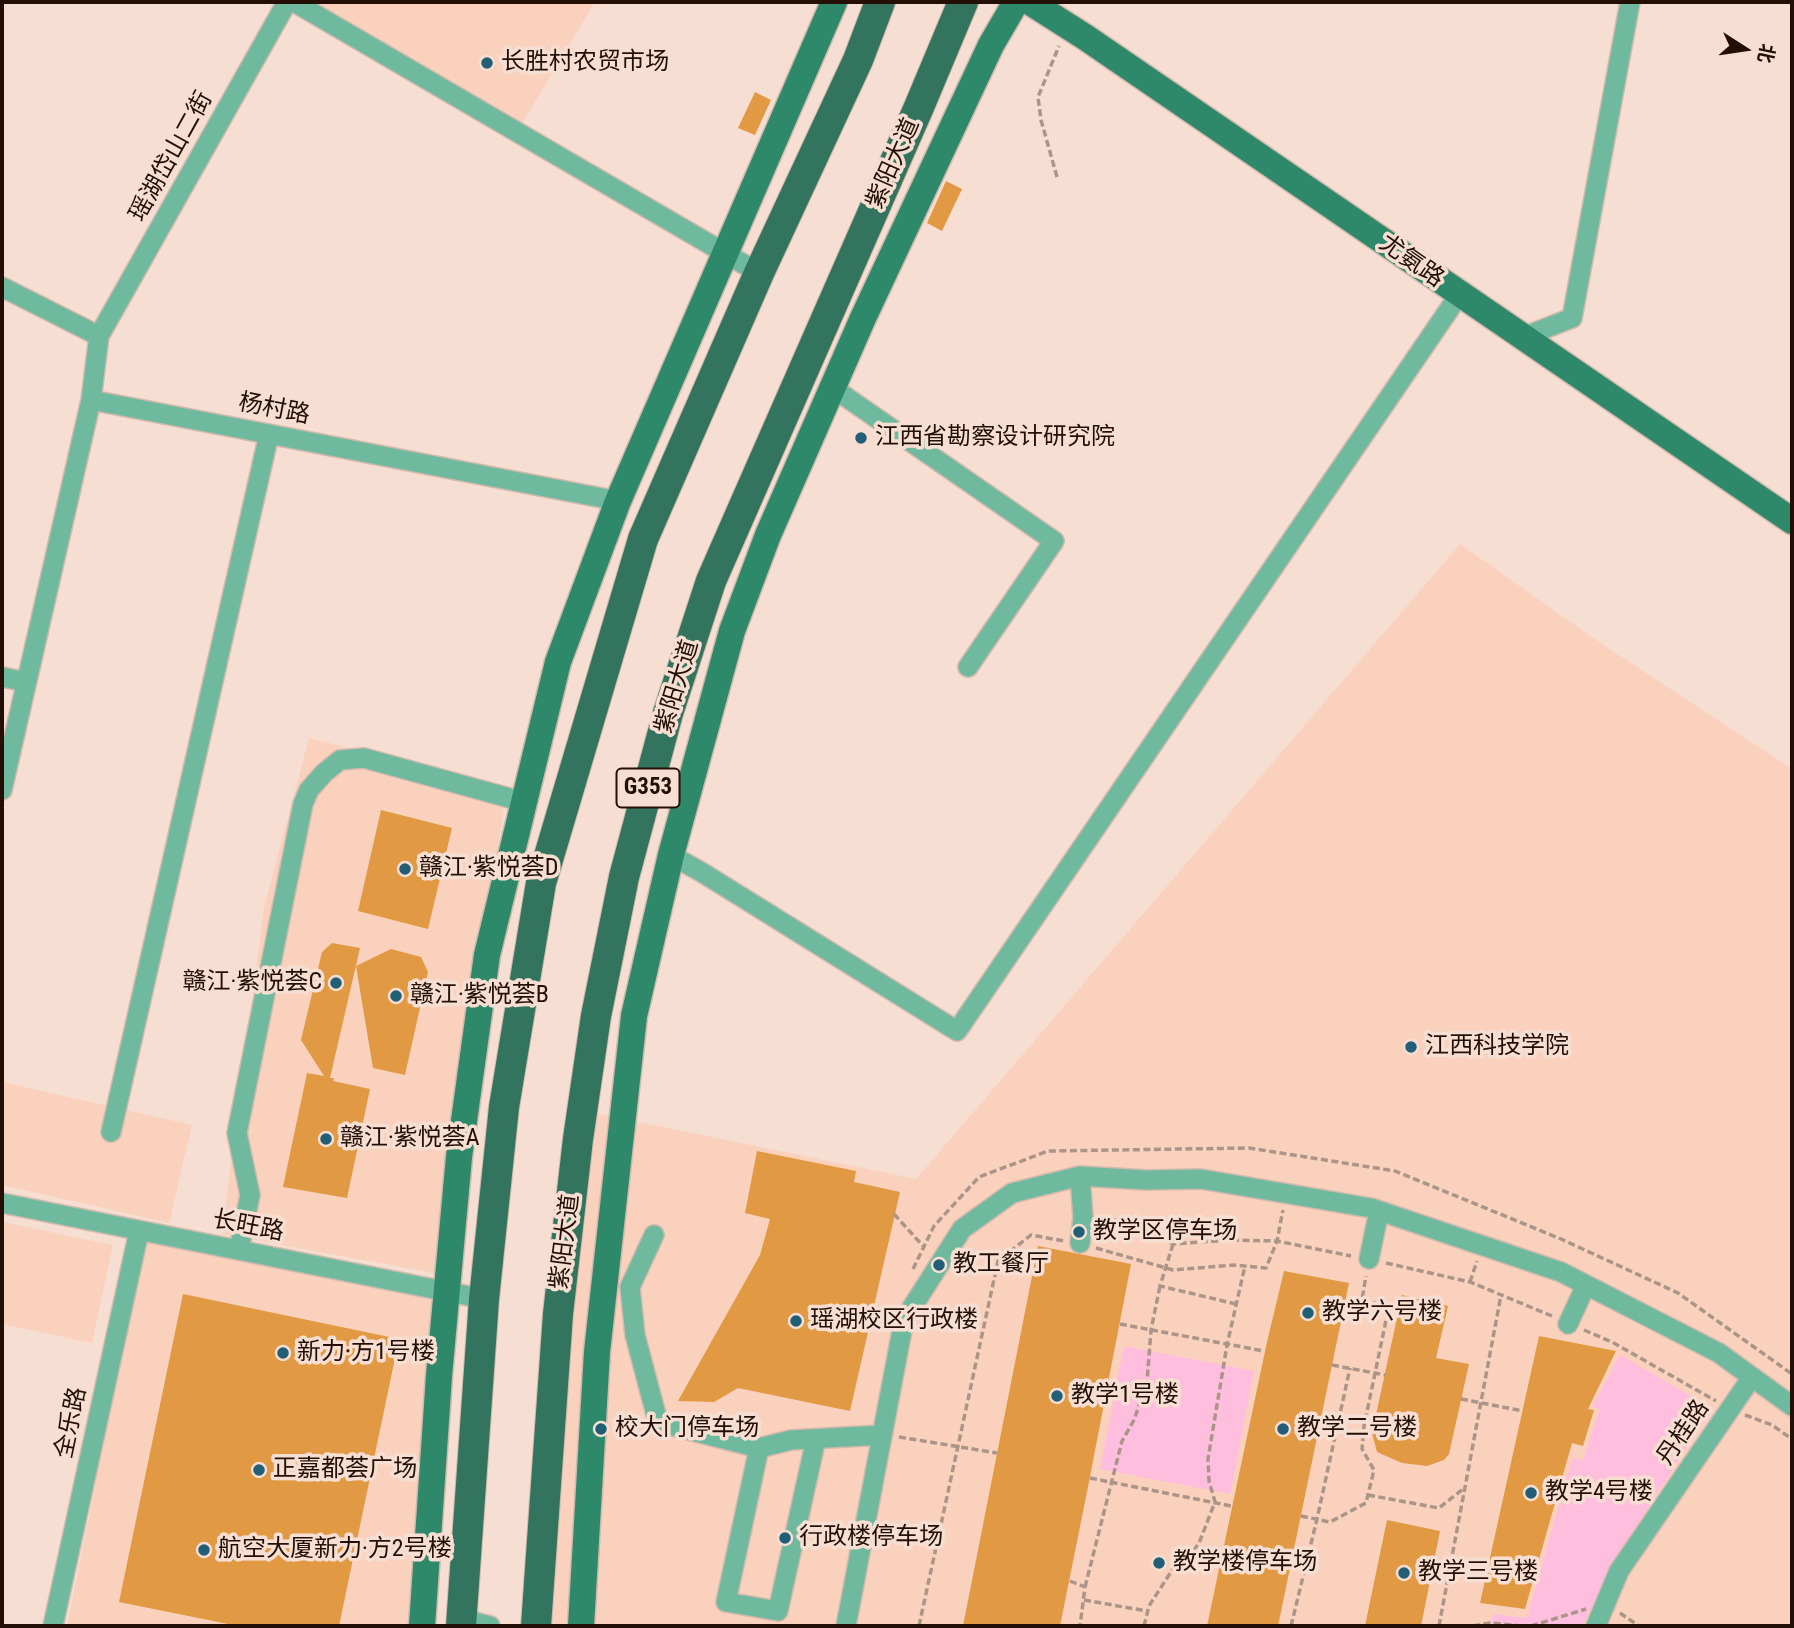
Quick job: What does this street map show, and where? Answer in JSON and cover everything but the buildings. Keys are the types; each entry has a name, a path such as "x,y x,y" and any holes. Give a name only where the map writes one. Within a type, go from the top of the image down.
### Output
{"highway":[{"path":"461,1626 484,1299 504,1107 541,883 643,539 759,273 858,60 880,2"},
{"name":"紫阳大道","path":"536,1626 558,1314 578,1139 596,1016 624,877 668,713 711,581 963,2"}],"main road":[{"path":"422,1626 459,1157 487,955 558,662 618,501 834,2"},
{"path":"581,1626 597,1352 634,1016 671,855 732,631 768,535 986,58 1016,2"},
{"name":"尤氨路","path":"1030,2 1792,521"}],"street":[{"name":"瑶湖岱山二街","path":"99,336 287,2"},
{"path":"295,2 759,273"},
{"path":"1523,337 1572,318 1630,2"},
{"path":"2,287 99,336 91,400 2,790"},
{"path":"671,855 957,1031 1459,295"},
{"path":"833,388 1054,541 968,667"},
{"name":"杨村路","path":"91,400 618,501"},
{"path":"111,1132 269,434"},
{"path":"2,677 26,682"},
{"path":"239,1250 250,1195 237,1133 303,804 309,790 324,772 340,760 364,758 524,802"},
{"path":"1080,1176 1083,1217 1080,1243"},
{"path":"846,1626 904,1320 962,1228 1012,1193 1080,1176 1201,1180 1379,1211 1561,1272 1719,1353 1792,1406"},
{"name":"长旺路","path":"2,1203 484,1299"},
{"path":"1369,1259 1379,1211"},
{"name":"全乐路","path":"53,1626 139,1230"},
{"path":"654,1235 630,1287 635,1335 659,1422 759,1448 791,1440 882,1435"},
{"path":"1569,1324 1586,1285"},
{"name":"丹桂路","path":"1596,1626 1619,1571 1752,1377"},
{"path":"759,1448 726,1602 778,1611 816,1439"},
{"path":"463,1595 470,1621 489,1626"}],"path":[{"path":"1057,177 1041,120 1038,97 1067,25"},
{"path":"913,1270 934,1226 979,1177 1048,1151 1249,1147 1395,1171 1561,1239 1678,1293 1792,1374"},
{"path":"919,1626 998,1261 1031,1236 1080,1243 1172,1270 1245,1266 1266,1268 1277,1241 1287,1194"},
{"path":"894,1214 939,1265"},
{"path":"1083,1217 1125,1221 1173,1244 1231,1240 1277,1241 1470,1282 1612,1342 1730,1409 1772,1424 1792,1439"},
{"path":"1080,1626 1085,1587 1110,1482 1122,1441 1134,1420 1147,1382 1150,1330 1164,1268 1173,1244"},
{"path":"1301,1516 1330,1522 1366,1503 1374,1470 1362,1449 1364,1426 1390,1306 1362,1300 1369,1259"},
{"path":"1144,1626 1147,1611 1176,1564 1185,1563 1199,1543 1215,1502 1209,1481 1208,1459 1227,1345 1245,1266"},
{"path":"1160,1286 1236,1304"},
{"path":"1439,1626 1500,1295"},
{"path":"1120,1324 1265,1352"},
{"path":"1332,1365 1385,1375"},
{"path":"1291,1626 1350,1368"},
{"path":"1461,1399 1523,1411"},
{"path":"882,1435 997,1453"},
{"path":"1090,1478 1231,1506"},
{"path":"1368,1494 1439,1508 1464,1488"},
{"path":"1432,1569 1485,1581"},
{"path":"1070,1581 1085,1587"},
{"path":"1084,1600 1147,1611"},
{"path":"1531,1626 1606,1602"},
{"path":"1473,1626 1523,1626"}],"shaded area":[{"name":"长胜村农贸市场","path":"312,2 595,2 521,125"},
{"name":"江西科技学院","path":"1460,544 1596,640 1792,769 1792,1626 539,1626 590,1112 916,1179"},
{"path":"309,738 507,787 434,1273 222,1234 264,908"},
{"path":"2,1082 192,1125 169,1223 2,1185"},
{"path":"2,1222 113,1245 92,1343 2,1324"},
{"name":"正嘉都荟广场","path":"144,1242 434,1297 409,1626 67,1626"},
{"path":"1124,1346 1254,1371 1230,1494 1100,1469"},
{"path":"1620,1355 1712,1408 1624,1545 1582,1626 1490,1626 1493,1614 1527,1618 1572,1458 1583,1460 1600,1409 1592,1407"}],"place":[{"name":"长胜村农贸市场","path":"487,63"},
{"name":"江西省勘察设计研究院","path":"861,438"},
{"name":"赣江·紫悦荟D","path":"405,869"},
{"name":"赣江·紫悦荟C","path":"336,983"},
{"name":"赣江·紫悦荟B","path":"396,996"},
{"name":"江西科技学院","path":"1411,1047"},
{"name":"赣江·紫悦荟A","path":"326,1139"},
{"name":"教学区停车场","path":"1079,1232"},
{"name":"教工餐厅","path":"939,1265"},
{"name":"教学六号楼","path":"1308,1313"},
{"name":"瑶湖校区行政楼","path":"796,1321"},
{"name":"新力·方1号楼","path":"283,1353"},
{"name":"教学1号楼","path":"1057,1396"},
{"name":"校大门停车场","path":"601,1429"},
{"name":"教学二号楼","path":"1283,1429"},
{"name":"正嘉都荟广场","path":"259,1470"},
{"name":"教学4号楼","path":"1531,1493"},
{"name":"行政楼停车场","path":"785,1538"},
{"name":"航空大厦新力·方2号楼","path":"204,1550"},
{"name":"教学楼停车场","path":"1159,1563"},
{"name":"教学三号楼","path":"1404,1573"}]}
